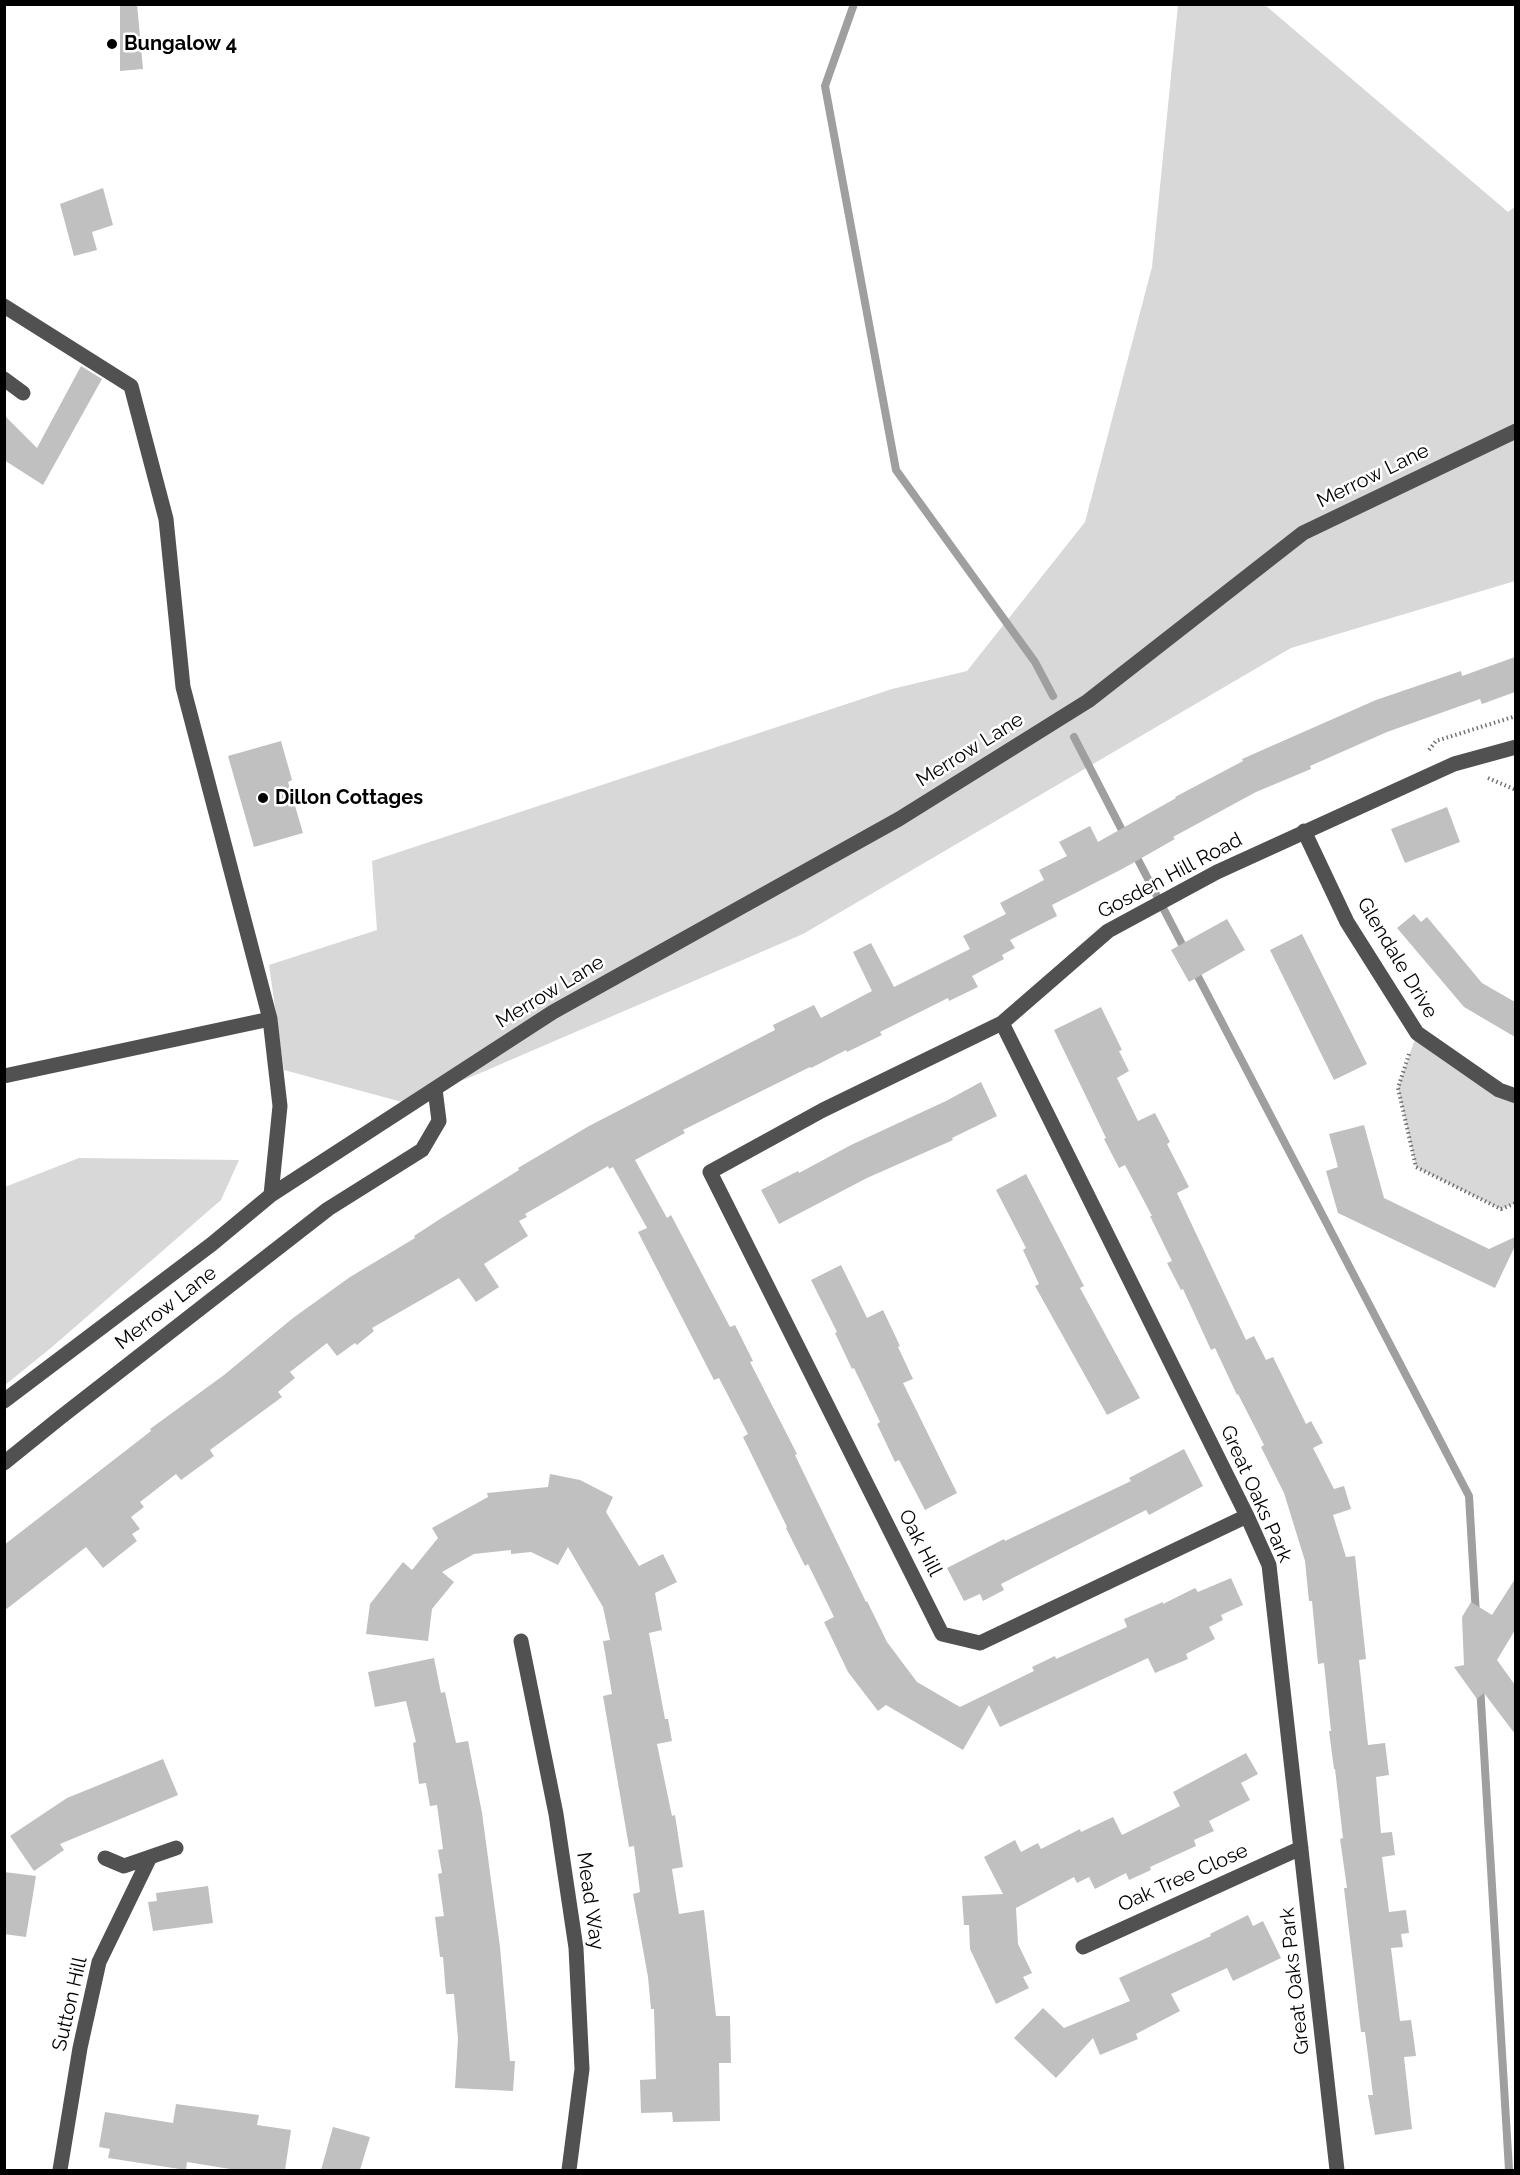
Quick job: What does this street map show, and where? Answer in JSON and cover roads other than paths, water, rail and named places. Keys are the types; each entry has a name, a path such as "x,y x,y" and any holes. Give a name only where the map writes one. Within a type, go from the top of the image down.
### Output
{"street":[{"path":"4,306 131,386 166,519 183,687 270,1019 280,1106 271,1196"},
{"path":"4,379 23,393"},
{"name":"Merrow Lane","path":"4,1401 212,1244 271,1196 553,1012 898,819 1088,701 1303,533 1515,431"},
{"name":"Gosden Hill Road","path":"710,1172 823,1110 1002,1023 1108,931 1217,872 1454,764 1515,747"},
{"name":"Glendale Drive","path":"1304,831 1347,922 1417,1033 1498,1090 1515,1096"},
{"path":"4,1076 270,1019"},
{"name":"Great Oaks Park","path":"1002,1023 1247,1516 1269,1565 1337,2170"},
{"name":"Merrow Lane","path":"4,1463 328,1209 422,1150 439,1121 435,1089"},
{"name":"Oak Hill","path":"710,1172 942,1634 980,1643 1247,1516"},
{"name":"Mead Way","path":"521,1641 556,1814 576,1948 582,2069 569,2170"},
{"path":"105,1858 124,1866 176,1848"},
{"name":"Oak Tree Close","path":"1083,1947 1301,1848"},
{"name":"Sutton Hill","path":"60,2170 80,2048 99,1962 150,1857"}],"waterway":[{"path":"854,4 825,86 896,470 1035,662 1053,696"},
{"path":"1074,737 1126,838"},
{"path":"1134,852 1186,952"},
{"path":"1193,967 1469,1496 1476,1615"},
{"path":"1480,1685 1509,2170"}],"place":[{"name":"Bungalow 4","path":"112,44"},
{"name":"Dillon Cottages","path":"263,798"}]}
